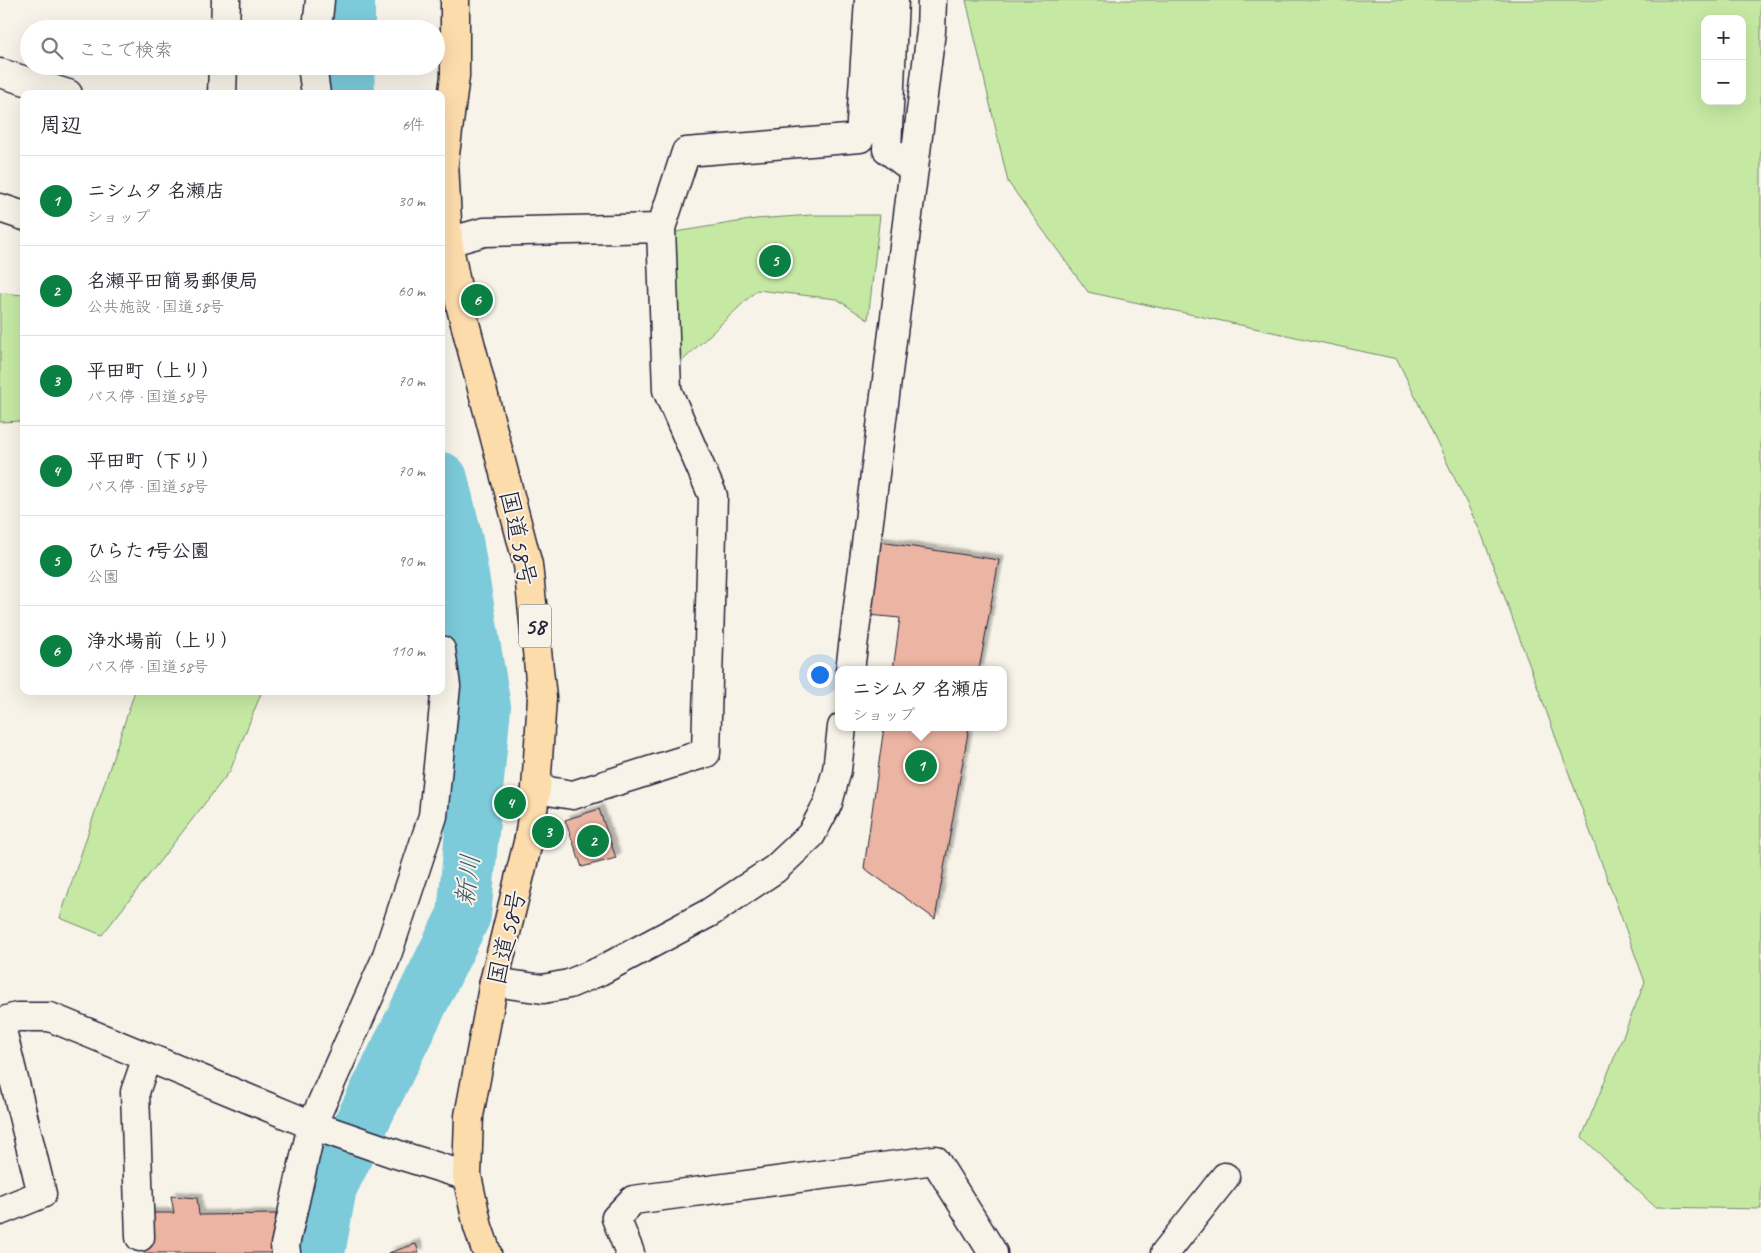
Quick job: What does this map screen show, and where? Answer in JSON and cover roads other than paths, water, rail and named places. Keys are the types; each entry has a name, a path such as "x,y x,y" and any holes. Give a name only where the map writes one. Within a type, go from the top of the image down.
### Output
{"highway":[{"name":"国道58号","path":"445,154 455,76 455,0"},
{"name":"国道58号","path":"445,247 528,565 542,698 536,789 529,838 494,982 469,1116 467,1176 478,1227 487,1253"}],"street":[{"path":"225,20 226,0"},
{"path":"318,20 320,0"},
{"path":"536,789 573,795 706,753 713,496 667,390 661,228 686,152 860,138 869,0"},
{"path":"894,0 887,148 914,170"},
{"path":"851,666 914,170 932,0"},
{"path":"0,73 55,90"},
{"path":"222,90 223,75"},
{"path":"313,75 315,90"},
{"path":"0,208 20,215"},
{"path":"445,243 484,232 661,228"},
{"path":"286,1253 285,1245 312,1125 385,961 433,816 446,686 445,679"},
{"path":"494,982 543,989 568,984 600,971 709,913 775,869 812,834 828,803 837,770 842,731"},
{"path":"0,1211 42,1194 0,1022 17,1017 50,1017 312,1125 467,1176"},
{"path":"140,1238 135,1092 148,1057"},
{"path":"630,1253 616,1218 633,1200 935,1160 993,1253"},
{"path":"1165,1253 1225,1177"}],"waterway":[{"name":"新川","path":"348,0 348,20"},
{"name":"新川","path":"347,75 348,90"},
{"name":"新川","path":"318,1253 330,1187 464,915 484,707 456,541 445,496"}],"place":[{"name":"ひらた1号公園","path":"775,261"},
{"name":"浄水場前（上り）","path":"477,300"},
{"name":"ニシムタ 名瀬店","path":"921,766"},
{"name":"平田町（下り）","path":"510,803"},
{"name":"平田町（上り）","path":"548,832"},
{"name":"名瀬平田簡易郵便局","path":"593,841"}]}
